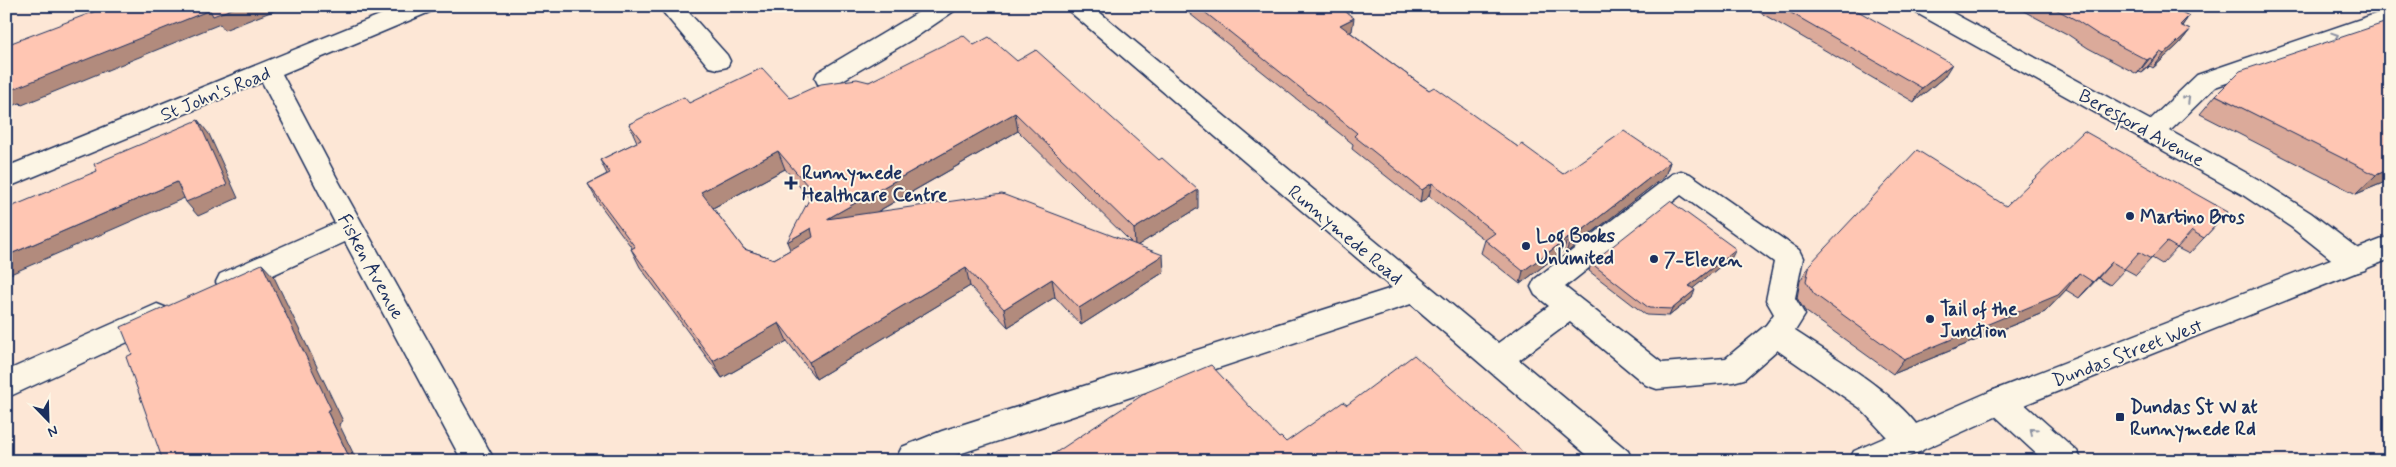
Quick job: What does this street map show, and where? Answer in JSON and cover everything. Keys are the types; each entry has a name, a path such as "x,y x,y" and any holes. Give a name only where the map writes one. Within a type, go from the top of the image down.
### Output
{"street":[{"name":"St John's Road","path":"6,178 424,6"},
{"path":"670,6 718,61"},
{"path":"827,78 908,32 946,6"},
{"name":"Runnymede Road","path":"1076,6 1617,461"},
{"name":"Beresford Avenue","path":"1921,6 2252,188 2301,220 2355,262"},
{"path":"2152,133 2206,81 2390,17"},
{"name":"Fisken Avenue","path":"268,71 479,461"},
{"path":"1680,181 1789,258 1780,300 1791,315 1776,333 1733,370 1657,376 1545,287 1680,181"},
{"path":"205,294 351,227"},
{"name":"Dundas Street West","path":"1866,461 2000,401 2390,247"},
{"path":"913,457 942,445 1414,292"},
{"path":"6,385 178,306"},
{"path":"1498,359 1570,306"},
{"path":"1776,333 1871,399 1911,440"},
{"path":"2000,401 2066,461"}],"building":[{"path":"109,6 239,6 213,16 210,10 8,91 6,89 6,45"},
{"path":"1197,6 1338,6 1354,18 1340,25 1420,84 1429,90 1434,87 1518,147 1522,144 1563,174 1624,131 1670,162 1570,240 1568,238 1523,271 1485,240 1495,233 1432,183 1422,190 1354,136 1357,133"},
{"path":"1779,6 1849,6 1952,64 1922,88"},
{"path":"2050,6 2170,6 2189,16 2180,25 2190,30 2164,54 2160,52 2153,60 2150,58 2147,60 2097,34"},
{"path":"2390,21 2390,169 2376,175 2216,95 2240,71"},
{"name":"Runnymede Healthcare Centre","path":"963,35 974,45 989,37 1017,61 1036,50 1159,160 1162,158 1198,190 1134,229 1015,113 827,219 1002,194 1163,255 1079,308 1052,279 1004,309 966,268 809,362 779,323 713,361 631,249 635,247 588,184 610,173 600,160 641,140 629,124 684,97 689,103 762,68 790,98 821,84 857,79 869,82","holes":["778,151 813,192 787,242 811,228 813,237 774,259 744,249 701,192"]},
{"path":"198,120 227,185 186,202 177,182 6,256 6,209 97,171 94,164"},
{"path":"2084,131 2228,212 2204,238 2192,231 2177,248 2167,242 2151,259 2139,252 2124,269 2112,262 2093,282 2079,273 2058,295 1904,359 1814,294 1806,281 1810,264 1917,150 2006,206"},
{"name":"7-Eleven","path":"1670,201 1736,249 1689,286 1695,290 1672,309 1649,308 1591,263"},
{"path":"262,264 331,409 327,411 351,461 163,461 126,357 132,354 121,327"},
{"path":"1414,355 1533,461 1043,461 1147,392 1211,365 1279,438 1281,437 1286,442 1343,402 1347,405"},
{"path":"806,452 813,461 792,461"}],"place":[{"name":"Runnymede Healthcare Centre","path":"791,183"},
{"name":"Martino Bros","path":"2130,216"},
{"name":"Log Books Unlimited","path":"1526,246"},
{"name":"7-Eleven","path":"1654,259"},
{"name":"Tail of the Junction","path":"1930,319"},
{"name":"Dundas St W at Runnymede Rd","path":"2120,417"}]}
